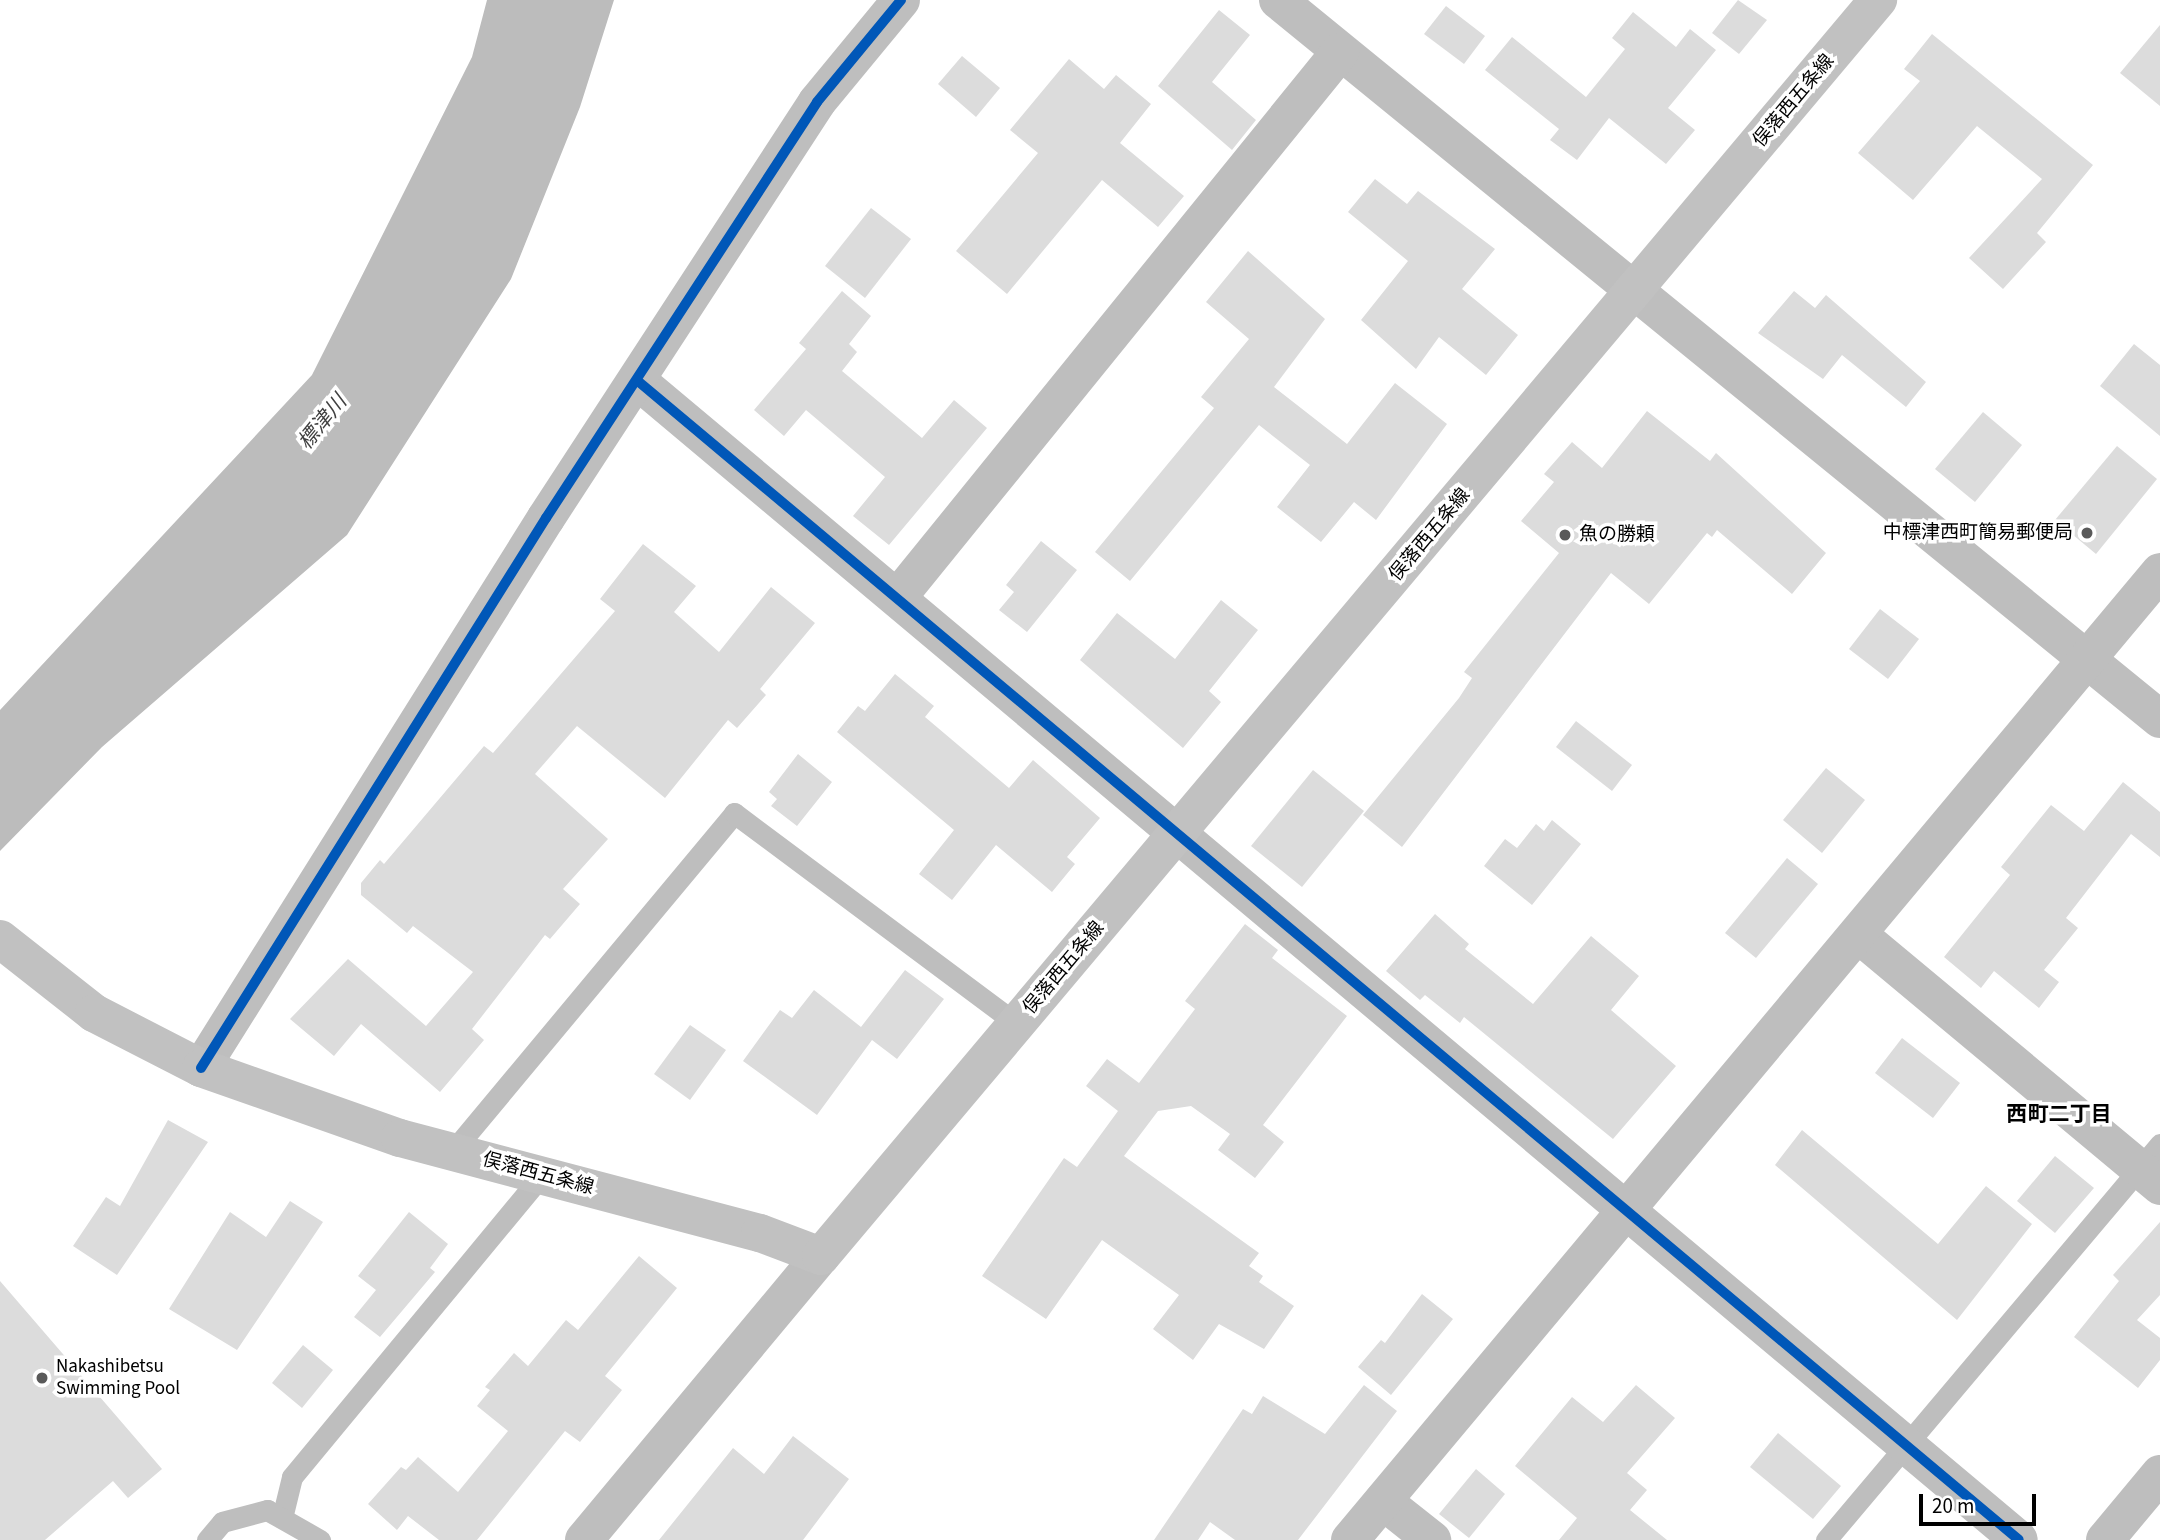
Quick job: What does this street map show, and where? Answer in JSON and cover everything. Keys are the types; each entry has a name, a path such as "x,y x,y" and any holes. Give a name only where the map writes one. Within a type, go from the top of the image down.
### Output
{"main road":[{"name":"俣落西五条線","path":"0,939 94,1013 201,1068 452,1152 760,1233 821,1256 1637,289 1876,1"}],"street":[{"path":"201,1068 546,518 639,382 817,102 901,0"},
{"path":"1278,0 1637,289 2160,719"},
{"path":"898,597 1340,52"},
{"path":"639,382 1179,832 1625,1215 2019,1540"},
{"path":"1350,1540 1625,1215 2160,572"},
{"path":"1858,935 2153,1166"},
{"path":"584,1540 821,1256"},
{"path":"2105,1540 2160,1474"},
{"path":"1383,1501 1432,1540"}],"lane":[{"path":"452,1152 734,813 1017,1024"},
{"path":"1826,1540 1905,1446 2153,1166"},
{"path":"282,1518 292,1477 541,1175"},
{"path":"207,1540 222,1522 267,1510 320,1540"}],"water":[{"name":"標津川","path":"487,0 614,0 580,107 511,279 347,535 102,747 0,851 0,710 312,375 472,57"}],"building":[{"path":"1738,0 1767,20 1739,54 1712,33"},
{"path":"1446,6 1485,36 1464,64 1424,34"},
{"path":"1219,10 1250,35 1212,82 1256,120 1232,150 1158,86"},
{"path":"1633,12 1676,47 1690,29 1716,50 1668,108 1695,130 1666,164 1609,118 1577,160 1550,140 1559,129 1485,70 1512,37 1586,97 1625,49 1612,38"},
{"path":"2160,25 2160,106 2120,73"},
{"path":"1932,34 2093,165 2037,233 2046,242 2003,289 1969,258 2042,179 1977,126 1913,200 1858,153 1920,81 1904,69"},
{"path":"962,56 1000,88 976,117 938,84"},
{"path":"1069,59 1104,89 1116,75 1151,104 1120,143 1184,196 1158,227 1102,180 1007,294 956,251 1038,153 1010,130"},
{"path":"1375,179 1407,204 1418,191 1495,249 1462,289 1518,335 1486,375 1439,337 1416,369 1361,320 1408,261 1348,212"},
{"path":"871,208 911,239 865,298 825,266"},
{"path":"1248,251 1325,319 1274,387 1347,444 1395,383 1447,424 1376,520 1354,502 1321,542 1277,507 1310,465 1259,425 1130,581 1095,552 1214,408 1201,397 1249,339 1206,302"},
{"path":"842,291 871,316 849,344 857,352 842,371 922,438 954,400 987,428 889,545 853,516 885,477 806,410 784,436 754,410 806,349 799,343"},
{"path":"1794,291 1815,308 1826,295 1926,382 1906,407 1842,355 1823,379 1758,333"},
{"path":"2134,344 2160,365 2160,436 2100,386"},
{"path":"1647,411 1710,461 1716,453 1826,553 1792,594 1717,530 1712,537 1707,533 1649,604 1611,573 1402,847 1363,815 1459,698 1472,678 1464,672 1559,553 1521,521 1554,482 1544,474 1572,442 1602,468"},
{"path":"1983,412 2022,445 1975,502 1935,469"},
{"path":"2117,446 2157,479 2096,554 2055,520"},
{"path":"1041,541 1077,570 1027,632 999,610 1014,592 1006,585"},
{"path":"643,544 696,586 674,612 719,652 771,587 815,623 760,689 766,695 737,728 728,720 665,798 577,726 535,774 608,839 563,889 580,904 550,939 545,935 472,1029 484,1040 440,1092 361,1024 334,1056 290,1019 348,959 426,1026 473,972 413,926 407,933 361,895 361,883 380,860 384,864 484,746 493,753 615,611 600,599"},
{"path":"1221,600 1258,630 1209,691 1221,702 1183,748 1080,660 1117,613 1175,659"},
{"path":"1880,609 1919,639 1888,679 1849,649"},
{"path":"895,674 934,706 925,717 1009,788 1033,760 1100,818 1067,857 1075,864 1052,892 996,845 952,900 919,874 954,830 837,732 858,706 865,711"},
{"path":"1576,721 1632,765 1612,791 1556,747"},
{"path":"798,754 832,782 797,826 771,806 777,799 769,792"},
{"path":"1826,768 1865,800 1822,853 1783,820"},
{"path":"1313,770 1364,811 1302,887 1251,846"},
{"path":"2123,782 2160,812 2160,857 2131,834 2066,918 2078,928 2044,970 2059,982 2039,1008 1994,971 1981,988 1944,957 2010,875 2001,867 2051,805 2084,831"},
{"path":"1552,820 1581,844 1532,905 1484,866 1505,839 1517,848 1536,824 1544,831"},
{"path":"1787,858 1818,884 1756,958 1725,933"},
{"path":"1435,914 1469,944 1465,949 1533,1004 1591,936 1639,976 1611,1010 1676,1066 1613,1139 1464,1017 1460,1023 1425,995 1420,1000 1386,971"},
{"path":"1245,924 1278,950 1272,958 1347,1016 1263,1125 1284,1142 1255,1178 1218,1150 1230,1134 1191,1106 1158,1111 1124,1156 1259,1253 1249,1266 1263,1276 1259,1282 1294,1306 1264,1349 1219,1324 1193,1360 1153,1329 1179,1295 1102,1240 1046,1319 982,1276 1064,1158 1077,1167 1118,1111 1086,1086 1107,1059 1139,1083 1195,1009 1185,1001"},
{"path":"905,970 944,999 897,1059 872,1040 817,1115 743,1061 780,1010 792,1018 814,990 861,1027"},
{"path":"690,1025 726,1050 690,1100 654,1074"},
{"path":"1902,1038 1960,1083 1933,1118 1875,1073"},
{"path":"168,1120 208,1142 117,1275 73,1246 106,1197 120,1206"},
{"path":"1802,1130 1938,1244 1986,1186 2032,1224 1957,1320 1775,1165"},
{"path":"2055,1156 2094,1188 2055,1233 2017,1201"},
{"path":"290,1201 323,1222 237,1350 169,1309 230,1212 266,1237"},
{"path":"409,1212 448,1244 430,1268 435,1272 380,1337 354,1317 376,1290 358,1276"},
{"path":"2160,1222 2160,1295 2137,1320 2160,1338 2160,1360 2138,1388 2074,1337 2119,1281 2113,1275"},
{"path":"639,1256 677,1288 605,1376 622,1390 580,1442 565,1431 477,1540 439,1540 408,1516 397,1530 368,1504 401,1467 406,1470 418,1457 458,1492 508,1431 477,1406 490,1390 485,1387 514,1353 528,1366 566,1320 578,1330"},
{"name":"Nakashibetsu Swimming Pool","path":"0,1281 162,1469 128,1498 113,1481 45,1540 0,1540"},
{"path":"1422,1294 1453,1319 1391,1395 1358,1367 1381,1340 1385,1343"},
{"path":"303,1345 333,1370 302,1408 272,1383"},
{"path":"1364,1385 1397,1411 1298,1540 1235,1540 1210,1522 1198,1540 1154,1540 1243,1409 1252,1414 1263,1396 1325,1434"},
{"path":"1636,1385 1675,1418 1627,1473 1647,1490 1630,1510 1667,1540 1559,1540 1577,1518 1515,1466 1572,1397 1603,1422"},
{"path":"1778,1433 1841,1486 1813,1519 1750,1467"},
{"path":"793,1436 849,1479 803,1540 659,1540 733,1448 764,1474"},
{"path":"1476,1469 1505,1494 1469,1538 1439,1514"}],"cycle path":[{"path":"201,1068 546,518 817,102 901,0"},
{"path":"639,382 2019,1540"}],"place":[{"name":"中標津西町簡易郵便局","path":"2087,533"},
{"name":"魚の勝頼","path":"1565,535"},
{"name":"Nakashibetsu Swimming Pool","path":"42,1378"}],"district":[{"name":"西町二丁目","path":"2059,1114"}]}
